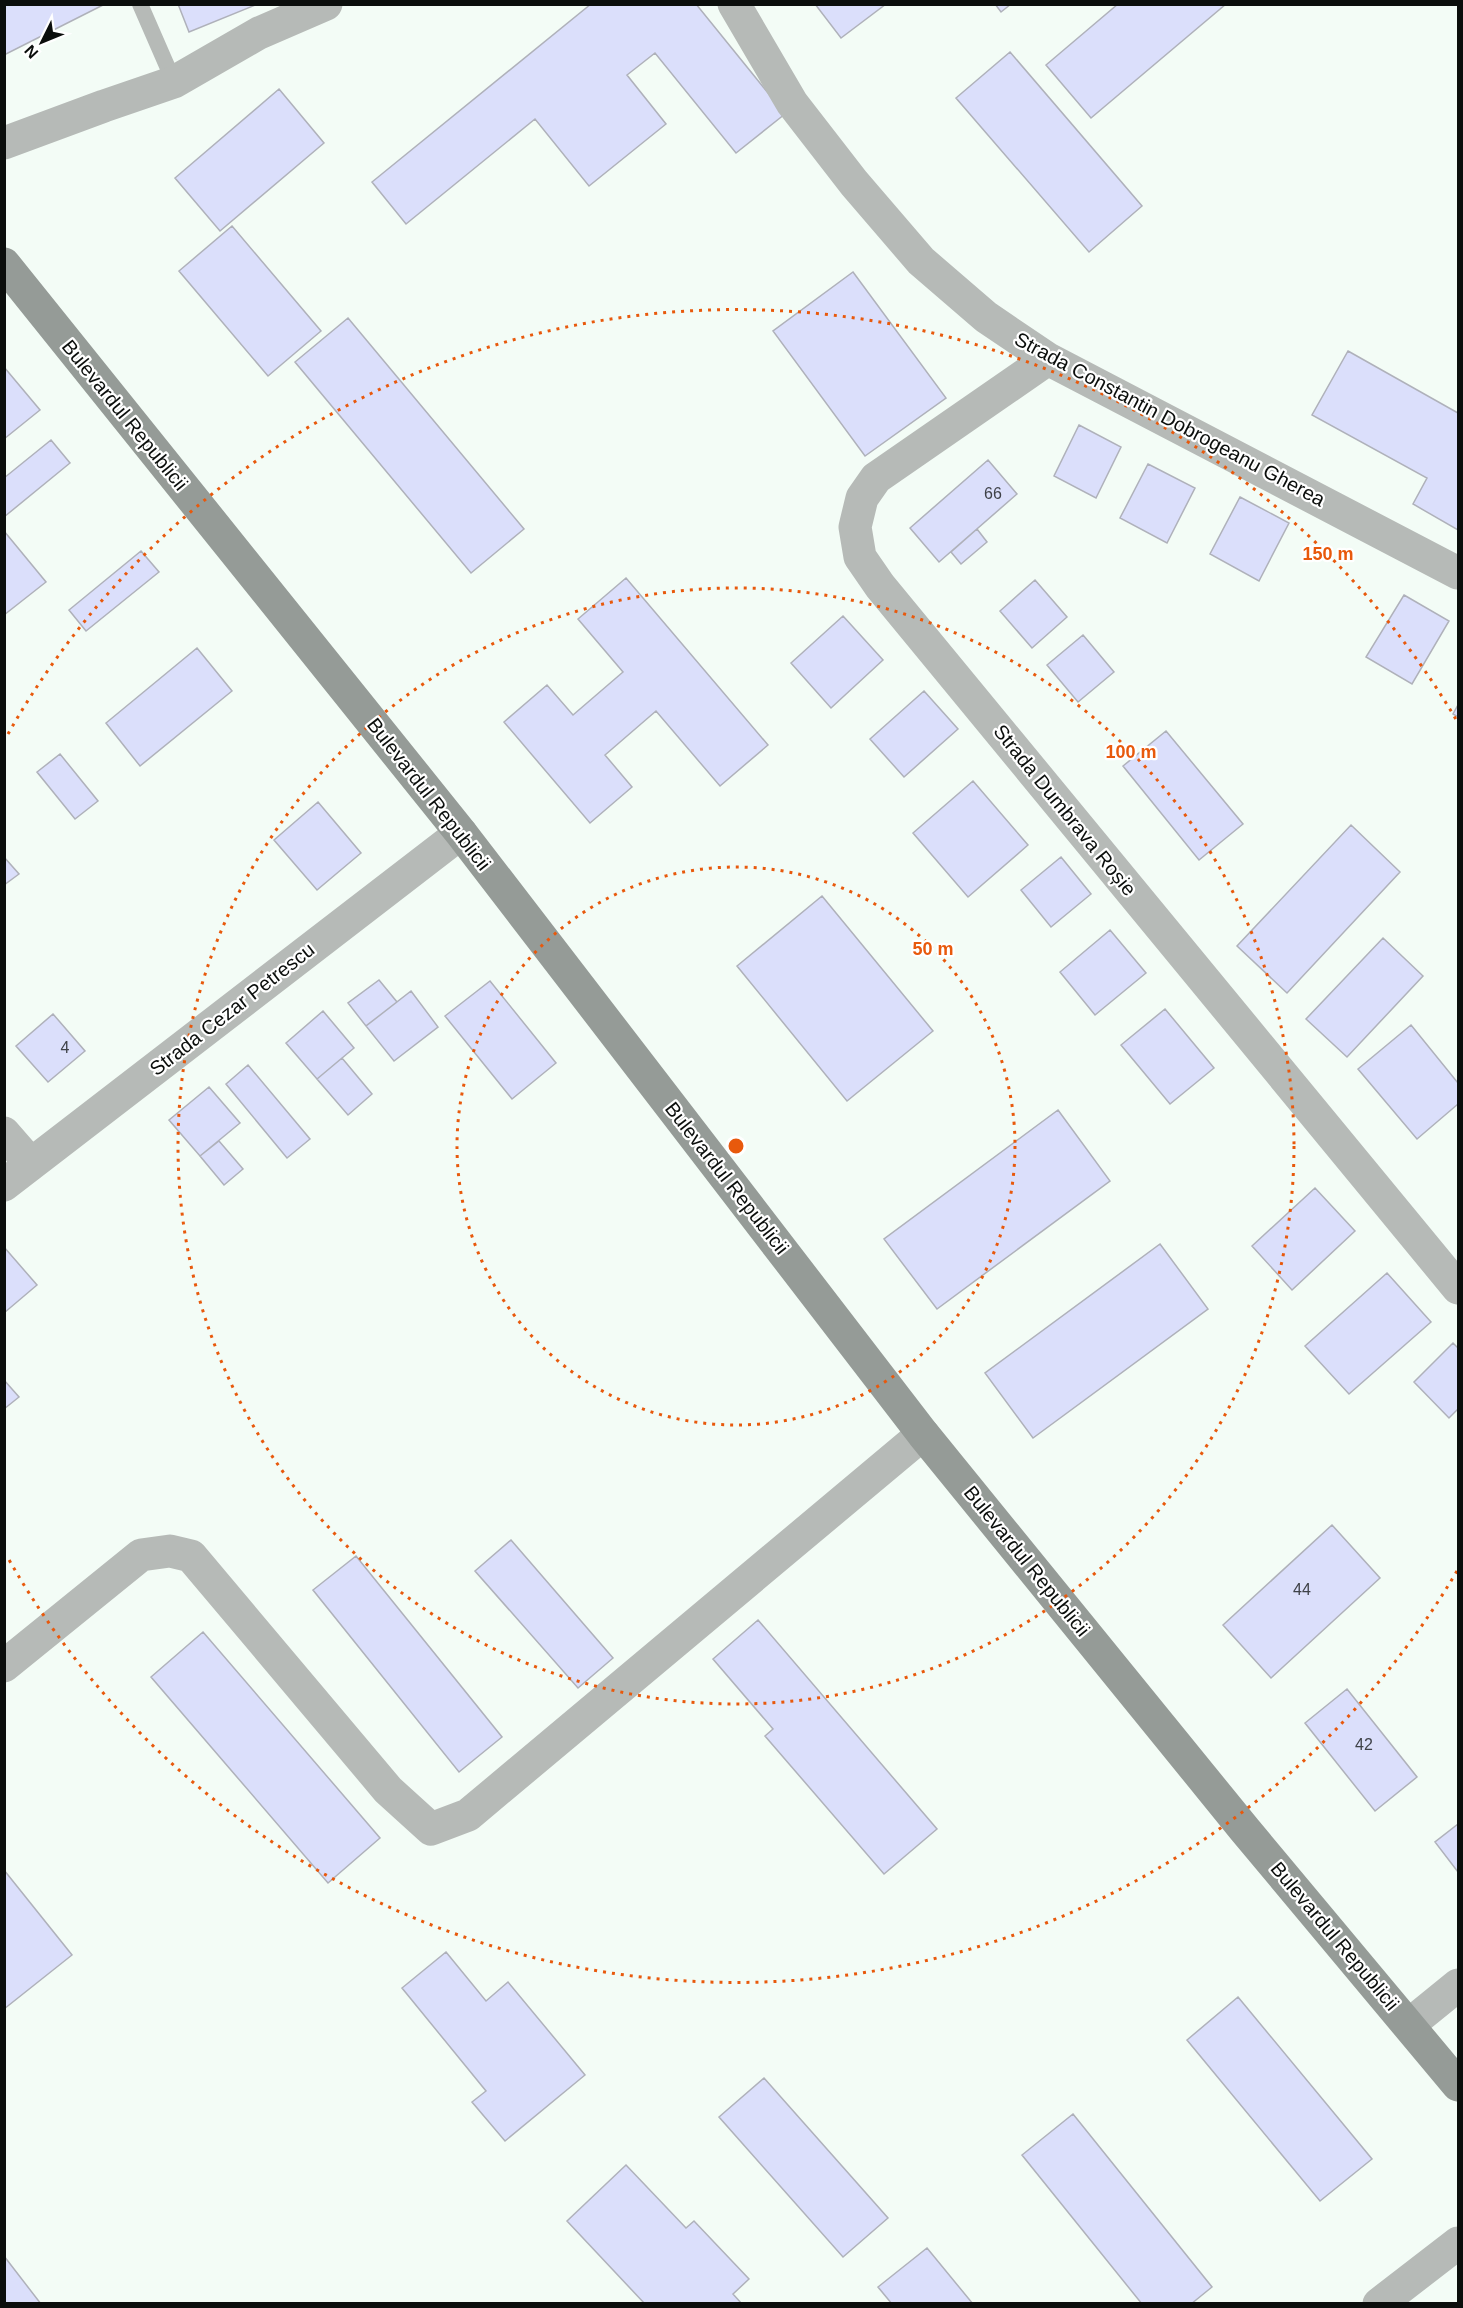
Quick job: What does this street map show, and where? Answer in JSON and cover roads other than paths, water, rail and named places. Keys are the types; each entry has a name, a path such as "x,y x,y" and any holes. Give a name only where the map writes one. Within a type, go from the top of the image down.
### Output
{"main road":[{"name":"Bulevardul Republicii","path":"4,264 461,833 923,1434 1245,1830 1458,2085"}],"street":[{"path":"4,143 174,82 260,33 326,4"},
{"name":"Strada Constantin Dobrogeanu Gherea","path":"734,4 792,103 854,183 921,261 986,317 1048,359 1458,573"},
{"name":"Strada Dumbrava Roșie","path":"1048,359 876,478 862,498 855,527 860,557 880,586 1458,1288"},
{"name":"Strada Cezar Petrescu","path":"4,1185 461,833"},
{"path":"4,1133 31,1164"},
{"path":"4,1666 141,1555 170,1551 191,1556 388,1790 431,1829 468,1815 923,1434"},
{"path":"1410,2025 1458,1985"},
{"path":"1379,2304 1458,2243"}],"lane":[{"path":"140,4 174,82"}]}
